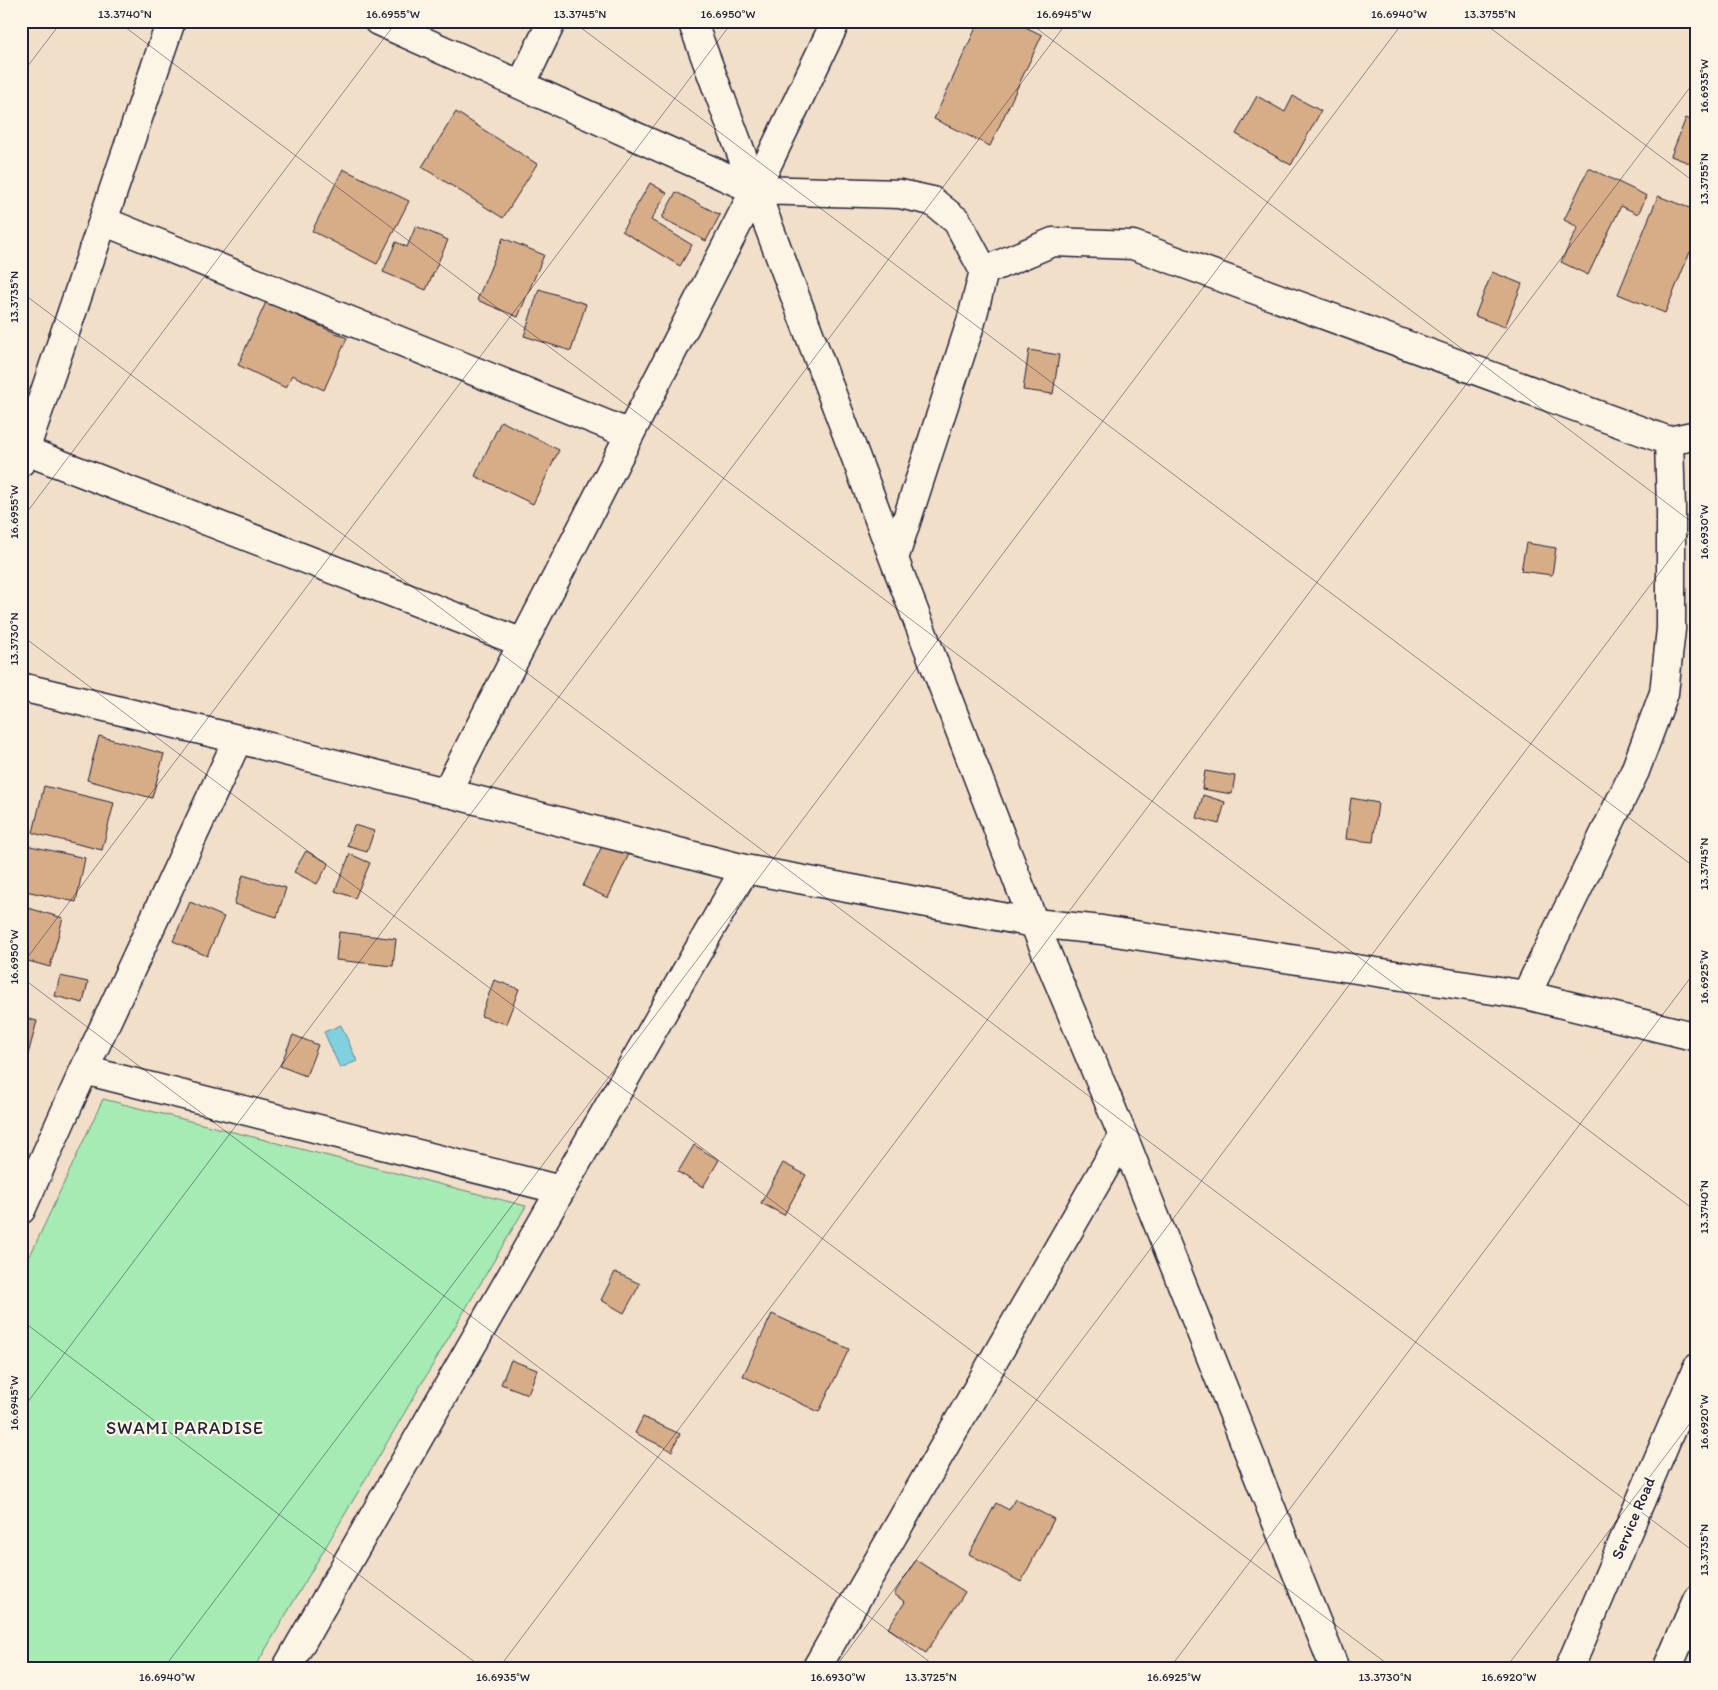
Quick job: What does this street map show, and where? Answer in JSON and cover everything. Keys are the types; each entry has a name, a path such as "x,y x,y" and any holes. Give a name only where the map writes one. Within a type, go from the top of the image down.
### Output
{"street":[{"path":"171,21 23,454 523,643"},
{"path":"378,21 756,190 900,194 932,201 956,221 984,271 971,322 894,559"},
{"path":"521,86 552,21"},
{"path":"692,21 894,559 1034,923 1123,1136 1335,1669"},
{"path":"446,793 756,190 836,21"},
{"path":"103,221 630,434"},
{"path":"984,271 1054,242 1133,245 1668,441 1697,436"},
{"path":"1526,995 1635,771 1664,693 1670,628 1671,508 1668,441"},
{"path":"21,687 238,739 745,869 1034,923 1102,930 1526,995 1697,1038"},
{"path":"21,1210 238,739"},
{"path":"286,1669 745,869"},
{"path":"84,1070 561,1190"},
{"path":"816,1669 1123,1136"},
{"name":"Service Road","path":"1569,1669 1697,1368"},
{"path":"1668,1669 1697,1600"}],"green space":[{"path":"103,1099 526,1206 254,1669 21,1669 21,1275"}],"water":[{"path":"341,1025 357,1061 340,1068 324,1032"}],"building":[{"path":"979,21 1013,21 1042,35 990,146 934,119"},
{"path":"1257,96 1285,112 1293,96 1321,111 1291,165 1236,134"},
{"path":"456,112 537,164 503,218 422,167"},
{"path":"1686,118 1697,123 1697,166 1671,156"},
{"path":"1589,168 1647,196 1638,214 1621,206 1588,275 1561,262 1578,227 1564,220"},
{"path":"343,169 409,201 377,264 312,231"},
{"path":"650,183 667,193 651,220 692,245 680,266 622,231"},
{"path":"676,192 720,215 706,241 662,218"},
{"path":"1658,196 1697,211 1697,255 1690,252 1665,313 1618,294"},
{"path":"416,226 448,240 426,290 383,272 396,242 407,247"},
{"path":"503,238 544,255 518,317 477,300"},
{"path":"1492,272 1522,284 1505,327 1475,316"},
{"path":"539,289 586,304 571,351 524,336"},
{"path":"266,302 347,338 324,390 292,375 286,388 238,365"},
{"path":"1029,350 1059,355 1053,394 1023,390"},
{"path":"501,421 559,450 533,504 475,476"},
{"path":"1526,543 1556,548 1552,575 1521,571"},
{"path":"99,736 164,754 152,798 87,780"},
{"path":"1205,771 1235,776 1232,794 1202,789"},
{"path":"44,786 114,803 102,850 33,833"},
{"path":"1203,795 1225,802 1219,824 1197,818"},
{"path":"1351,798 1378,803 1373,842 1346,839"},
{"path":"354,825 374,831 367,852 347,846"},
{"path":"605,840 630,852 608,898 583,886"},
{"path":"21,844 85,858 76,902 21,890"},
{"path":"306,851 329,863 317,884 294,872"},
{"path":"350,854 370,863 355,898 335,891"},
{"path":"243,875 286,888 277,917 234,904"},
{"path":"190,902 224,917 207,956 173,941"},
{"path":"21,906 63,918 50,967 21,959"},
{"path":"339,932 396,939 393,966 336,960"},
{"path":"60,976 88,982 83,1003 55,996"},
{"path":"494,980 519,989 506,1024 481,1016"},
{"path":"21,1017 37,1021 27,1058 21,1056"},
{"path":"293,1035 318,1045 306,1076 280,1066"},
{"path":"694,1145 719,1160 703,1187 678,1172"},
{"path":"783,1163 806,1175 784,1215 761,1203"},
{"path":"615,1272 640,1284 624,1313 601,1300"},
{"path":"772,1314 849,1349 819,1412 743,1376"},
{"path":"511,1360 537,1370 528,1394 501,1384"},
{"path":"643,1417 680,1434 672,1451 635,1433"},
{"path":"1015,1499 1054,1519 1021,1582 969,1554 996,1503 1009,1510"},
{"path":"916,1560 965,1592 926,1653 888,1628 905,1602 894,1594"}],"district":[{"name":"SWAMI PARADISE","path":"185,1428"}]}
